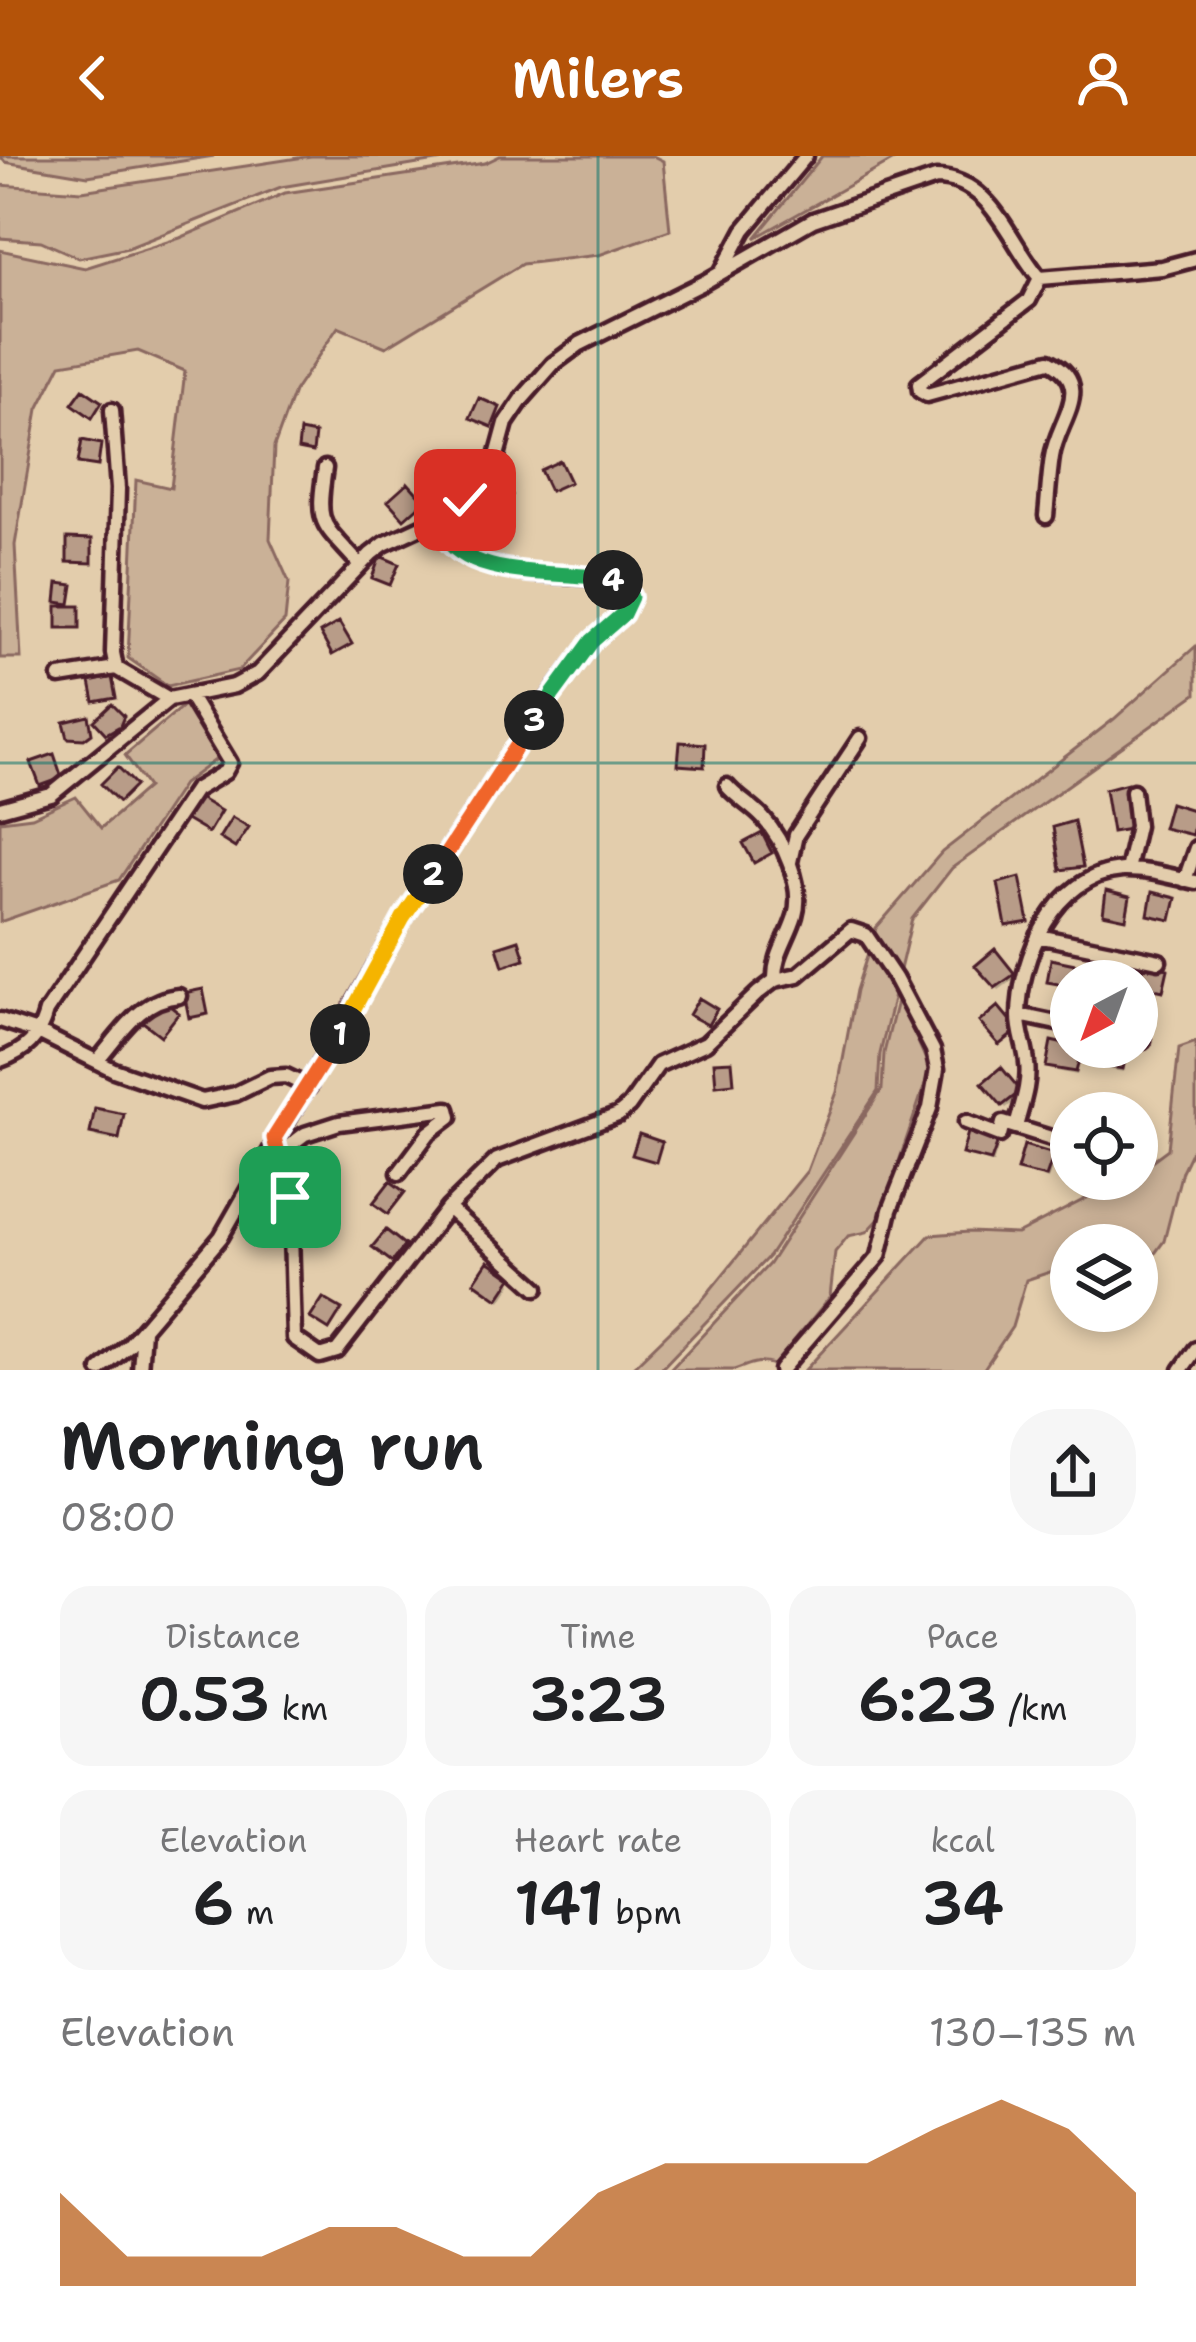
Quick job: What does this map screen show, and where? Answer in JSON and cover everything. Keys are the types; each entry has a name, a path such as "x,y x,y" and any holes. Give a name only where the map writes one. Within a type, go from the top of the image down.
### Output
{"street":[{"path":"721,273 744,230 806,156"},
{"path":"0,808 51,795 169,699 234,686 274,661 359,564 384,544 436,520 465,500 486,476 506,423 553,364 580,344 813,220 936,178 949,178 1000,214 1040,278"},
{"path":"1040,278 1162,268 1196,259"},
{"path":"1040,278 1029,300 919,384 927,395 1048,361 1063,368 1073,401 1052,451 1046,517"},
{"path":"112,410 118,489 112,653 116,668"},
{"path":"326,468 318,511 359,564"},
{"path":"100,1370 143,1329 221,1237 403,918 548,699 592,641 623,614 631,597 624,583 610,579 488,566 446,540 436,520"},
{"path":"60,677 116,668 169,699"},
{"path":"0,1060 27,1047 40,1033 46,1012 195,790 225,772 230,763 189,695"},
{"path":"790,869 796,835 860,738"},
{"path":"727,786 761,815 776,836 798,893 774,966 775,980"},
{"path":"1127,870 1138,826 1132,791"},
{"path":"1016,1127 1028,1068 1019,1015 1022,978 1038,936 1064,900 1101,874 1127,870 1191,881 1196,848"},
{"path":"274,1138 290,1197 295,1338 320,1356 337,1351 448,1208 496,1160 618,1115 658,1064 706,1043 775,980 798,975 842,934 851,930 866,935 896,978 932,1050 937,1069 930,1108 890,1210 879,1256 782,1370"},
{"path":"1038,936 1160,961"},
{"path":"98,1060 144,1007 160,997 179,996"},
{"path":"1019,1015 1050,1022"},
{"path":"1,1021 40,1033 114,1070 202,1101 236,1094 270,1077 286,1076 309,1088"},
{"path":"277,1155 305,1134 339,1123 448,1108 450,1117 429,1133 399,1173"},
{"path":"966,1122 1000,1135 1004,1123 1050,1138"},
{"path":"448,1208 537,1288"},
{"path":"140,1370 143,1329"},
{"path":"1181,1370 1196,1349"}],"shaded area":[{"path":"0,156 214,156 88,176 5,162"},
{"path":"311,156 466,156 281,187 128,248 79,258 41,241 0,238 0,185 82,191"},
{"path":"500,156 653,156 663,161 670,230 599,255 522,264 386,347 338,327 294,392 274,447 270,539 289,582 285,621 239,670 168,686 128,658 136,480 171,488 185,371 138,351 61,364 38,409 15,545 21,658 0,658 0,250 85,268 180,238 285,193 485,163"},
{"path":"822,156 901,156 755,238 819,160"},
{"path":"1196,646 1196,694 952,868 912,919 880,1054 878,1091 769,1256 660,1370 630,1370 703,1299 807,1171 837,1092 856,990 876,928 942,852 1114,719"},
{"path":"185,704 218,758 183,784 119,880 0,922 0,821 32,817 76,797 101,828 148,787 125,755"},
{"path":"898,997 930,1069 880,1218 867,1232 848,1236 835,1252 830,1297 774,1365 670,1370 769,1264 882,1089 884,1053"},
{"path":"1196,1042 1196,1142 1158,1249 1158,1224 1050,1224 1050,1272 1026,1280 1012,1327 983,1370 805,1370 930,1235 1017,1234 1083,1200 1158,1200 1158,1156 1168,1149 1179,1048"}],"building":[{"path":"83,389 102,402 92,418 72,404"},
{"path":"479,398 500,407 492,427 470,418"},
{"path":"300,431 315,434 313,452 298,449"},
{"path":"82,440 101,444 98,466 78,463"},
{"path":"560,461 570,482 550,491 540,470"},
{"path":"494,479 512,495 497,511 479,495"},
{"path":"408,483 424,501 404,519 388,501"},
{"path":"67,538 92,539 92,563 67,562"},
{"path":"380,556 399,564 390,585 372,578"},
{"path":"58,583 73,585 70,604 56,602"},
{"path":"57,606 80,606 80,628 57,628"},
{"path":"339,622 352,644 332,655 320,633"},
{"path":"112,677 116,698 94,702 90,682"},
{"path":"112,704 124,716 120,726 106,734 94,721"},
{"path":"89,716 92,733 84,739 68,738 64,722"},
{"path":"680,742 705,744 704,767 678,765"},
{"path":"54,754 62,778 40,786 31,762"},
{"path":"118,767 136,785 119,802 101,784"},
{"path":"1127,783 1136,828 1112,832 1105,789"},
{"path":"197,797 221,811 208,833 184,819"},
{"path":"1170,803 1196,811 1192,835 1163,828"},
{"path":"232,817 249,827 235,848 219,838"},
{"path":"1074,821 1083,867 1060,870 1053,827"},
{"path":"762,833 772,853 754,863 743,843"},
{"path":"1020,877 1029,922 1006,926 998,883"},
{"path":"1106,891 1130,897 1126,919 1103,914"},
{"path":"1152,892 1176,898 1171,920 1148,915"},
{"path":"519,940 525,959 503,966 497,947"},
{"path":"995,949 1015,974 995,988 975,966"},
{"path":"1158,966 1168,969 1163,991 1158,990"},
{"path":"203,989 208,1014 189,1018 184,993"},
{"path":"699,998 717,1009 708,1025 689,1015"},
{"path":"161,999 179,1013 161,1036 143,1022"},
{"path":"998,1006 1018,1030 999,1045 979,1022"},
{"path":"732,1061 734,1083 716,1085 714,1062"},
{"path":"1001,1067 1021,1091 1002,1106 982,1083"},
{"path":"95,1108 124,1114 119,1139 90,1133"},
{"path":"969,1129 999,1139 991,1161 962,1154"},
{"path":"639,1134 662,1142 656,1162 632,1155"},
{"path":"1024,1145 1050,1153 1046,1177 1017,1170"},
{"path":"390,1181 405,1192 388,1214 373,1203"},
{"path":"386,1230 405,1245 392,1262 372,1247"},
{"path":"488,1261 512,1278 498,1299 474,1282"},
{"path":"323,1298 342,1309 329,1330 310,1318"}],"route":[{"path":"290,1197 274,1138 309,1088 403,918 548,699 592,641 623,614 631,597 624,583 488,566 462,554 446,540 436,520 465,500"}]}
